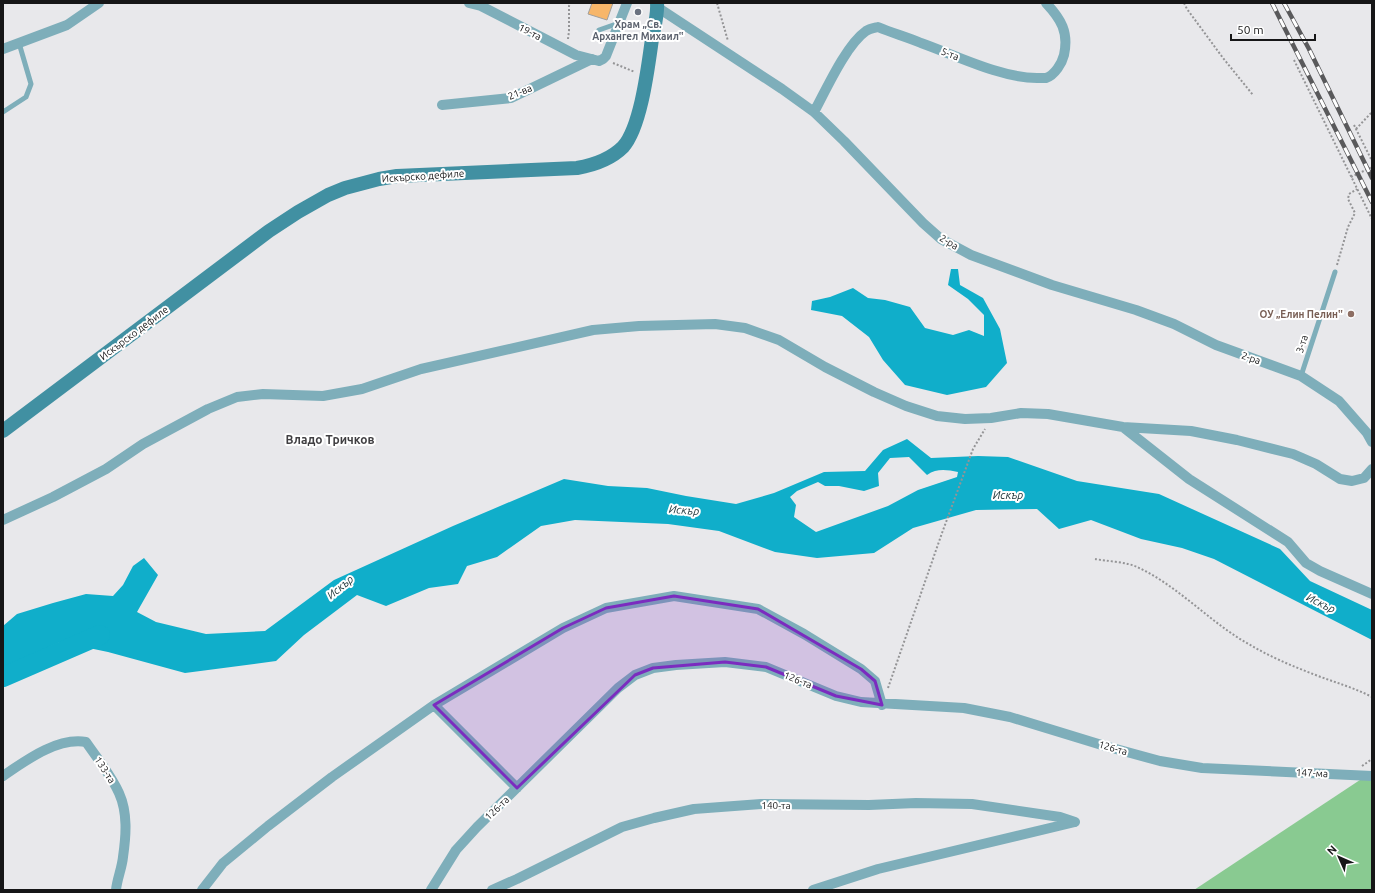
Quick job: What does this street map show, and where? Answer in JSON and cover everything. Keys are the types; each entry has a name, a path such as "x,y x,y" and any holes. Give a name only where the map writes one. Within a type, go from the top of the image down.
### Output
{"main road":[{"name":"Искърско дефиле","path":"3,431 269,231 328,195 362,183 397,176 577,168 602,162 614,155 624,146 631,135 639,111 657,5"}],"street":[{"path":"3,49 67,25 99,3"},
{"name":"19-та","path":"469,3 480,5 576,55 592,59"},
{"path":"592,59 599,61 603,59 627,3"},
{"name":"5-та","path":"814,112 848,51 857,39 867,30 878,27 999,71 1028,78 1046,78 1056,70 1063,59 1067,44 1060,20 1046,3"},
{"name":"2-ра","path":"657,5 732,57 782,88 814,112 923,223 941,239 971,255 1052,285 1136,310 1174,324 1216,345 1301,376 1339,401 1367,433 1372,442"},
{"name":"21-ва","path":"442,105 511,98 592,59"},
{"path":"3,520 106,469 143,444 208,409 237,397 263,394 323,396 362,389 421,369 593,330 639,326 715,324 745,328 779,340 825,367 874,392 906,406 937,416 965,419 991,418 1021,413 1048,414 1123,427 1191,431 1237,440 1293,454 1316,464 1340,479 1352,482 1364,478 1372,468"},
{"path":"1123,427 1189,479 1288,542 1306,563 1320,571 1372,594"},
{"path":"202,890 223,863 268,826 332,777 434,705 563,628 606,608 674,596 758,609 804,634 861,669 875,681 882,705"},
{"name":"126-та","path":"431,890 456,850 477,827 618,688 635,675 653,668 725,662 766,667 836,696 861,702 882,705 964,708 1010,717 1160,761 1202,768 1252,770"},
{"path":"434,705 517,788"},
{"name":"133-та","path":"3,776 43,751 67,742 78,740 86,742 111,778 120,794 125,814 124,852 116,890"},
{"name":"147-ма","path":"1252,770 1372,776"},
{"name":"140-та","path":"492,890 518,879 622,827 694,809 761,804 972,804 1060,817 1075,822 878,869 813,890"}],"lane":[{"path":"599,30 619,23"},
{"path":"3,112 26,97 31,84 18,43"},
{"name":"3-та","path":"1301,376 1335,272"}],"path":[{"path":"561,47 568,37 570,3"},
{"path":"717,3 732,57"},
{"path":"1184,3 1187,10 1253,95"},
{"path":"603,59 646,76"},
{"path":"1294,60 1372,219"},
{"path":"1356,129 1372,112"},
{"path":"1354,125 1372,161"},
{"path":"1351,177 1372,167"},
{"path":"1335,272 1348,227 1354,213 1348,199 1349,194 1357,189"},
{"path":"882,705 973,449 991,418"},
{"path":"1095,559 1135,566 1161,581 1232,635 1251,646 1283,662 1312,674 1357,689 1372,697"}],"highlighted area":[{"path":"674,596 758,609 861,669 875,681 882,705 836,696 766,667 725,662 653,668 635,675 517,788 434,705 563,628 606,608"}],"green space":[{"path":"1372,772 1372,890 1194,890"}],"water":[{"path":"951,269 958,269 960,285 983,298 1000,329 1007,363 986,387 947,395 905,385 883,360 869,337 842,316 811,310 812,301 830,297 853,288 868,298 885,300 910,307 925,328 953,335 969,330 984,336 984,315 968,299 948,285"},
{"path":"907,439 931,458 978,456 1008,457 1077,481 1159,494 1280,549 1310,581 1372,610 1372,640 1214,559 1182,548 1141,539 1091,520 1059,529 1037,509 976,510 913,528 874,553 817,558 775,552 719,531 668,524 575,520 541,526 497,557 467,566 458,584 429,588 386,606 357,595 304,635 276,661 185,673 108,652 60,642 32,655 3,677 3,626 17,614 86,594 113,596 123,585 133,566 144,558 158,575 137,612 156,622 206,634 265,631 334,580 453,526 564,479 608,486 647,488 736,504 774,493 824,472 865,471 883,450","holes":["909,457 927,475 938,470 958,472 957,477 918,490 888,506 816,532 794,517 796,505 790,497 797,491 818,482 825,486 839,486 864,491 879,486 878,473 890,458"]}],"building":[{"path":"592,3 613,3 607,20 588,14"}],"waterway":[{"name":"Искър","path":"3,677 100,635"}],"railway":[{"path":"1272,3 1372,202"},
{"path":"1284,3 1309,49 1372,178"}],"place":[{"name":"Храм „Св. Архангел Михаил‟","path":"638,12"},
{"name":"ОУ „Елин Пелин‟","path":"1351,314"}],"district":[{"name":"Владо Тричков","path":"330,439"}]}
